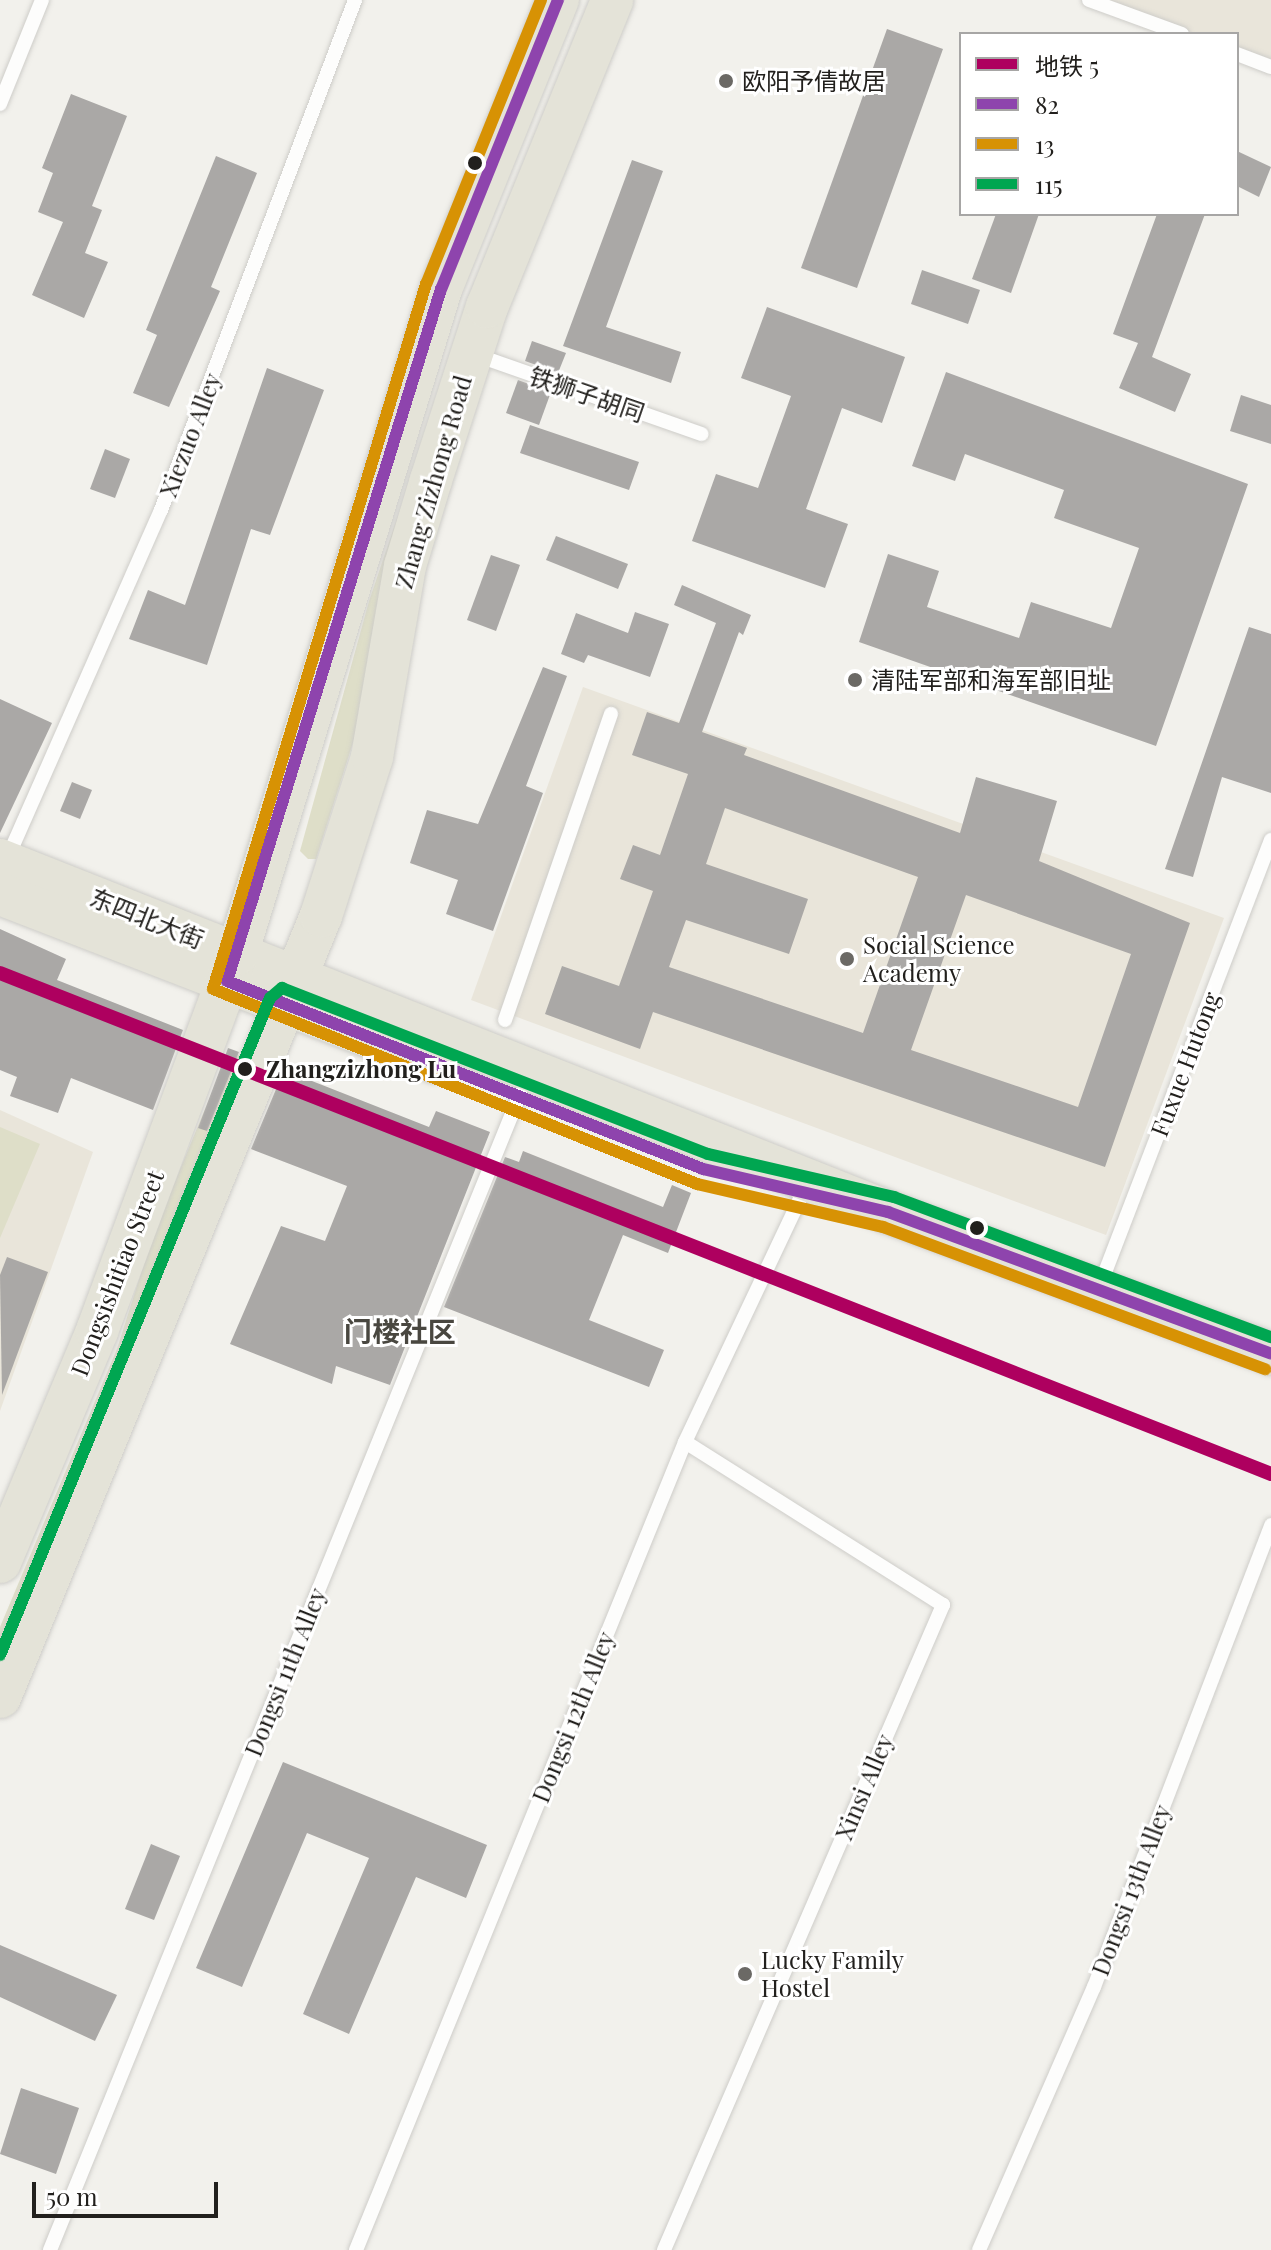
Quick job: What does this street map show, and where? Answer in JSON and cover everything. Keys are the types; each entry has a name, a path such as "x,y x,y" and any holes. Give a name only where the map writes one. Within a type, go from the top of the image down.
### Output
{"main road":[{"name":"Zhang Zizhong Road","path":"232,968 441,289 558,0"},
{"name":"Zhang Zizhong Road","path":"290,990 372,757 405,566 472,354 612,0"},
{"name":"东四北大街","path":"2,872 232,968 888,1212"},
{"name":"Dongsishitiao Street","path":"0,1562 97,1331 232,968"},
{"name":"东四北大街","path":"290,990 520,1094 703,1169 804,1190 888,1212"},
{"path":"0,1697 290,990"},
{"path":"888,1212 1271,1354"}],"lane":[{"path":"0,104 42,0"},
{"name":"Xiezuo Alley","path":"2,872 161,510 355,0"},
{"path":"1089,0 1177,32"},
{"path":"1239,55 1271,67"},
{"name":"铁狮子胡同","path":"472,354 702,434"},
{"path":"505,1020 611,714"},
{"name":"Fuxue Hutong","path":"1099,1288 1271,840"},
{"name":"Dongsi 11th Alley","path":"50,2250 520,1094"},
{"name":"Dongsi 12th Alley","path":"356,2250 685,1442 804,1190"},
{"name":"Xinsi Alley","path":"664,2250 943,1605 685,1442"},
{"name":"Dongsi 13th Alley","path":"979,2250 1094,1987 1271,1525"}],"shaded area":[{"path":"1083,0 1271,0 1271,69 1239,58 1239,32 1170,32"},
{"name":"Social Science Academy","path":"583,687 1224,918 1106,1235 471,1000"},
{"path":"0,1110 93,1152 0,1411"}],"green space":[{"path":"437,401 358,727 316,859 308,859 300,851 369,601"},
{"path":"229,1051 241,1056 0,1655 0,1627 117,1349 154,1232"},
{"path":"0,1127 40,1144 0,1238"}],"building":[{"path":"887,29 943,49 857,288 801,268"},
{"path":"71,94 127,116 92,206 102,210 85,253 108,262 84,318 32,295 63,222 38,212 53,173 42,168"},
{"path":"1239,152 1271,167 1259,197 1239,187"},
{"path":"216,156 257,173 211,287 220,291 169,407 133,393 157,335 146,330"},
{"path":"632,160 663,171 606,327 681,352 671,383 563,346"},
{"path":"995,216 1038,216 1011,293 972,279"},
{"path":"1156,216 1204,216 1152,357 1191,374 1175,412 1119,388 1138,343 1113,334"},
{"path":"922,270 980,290 968,324 911,304"},
{"path":"767,307 905,357 882,423 842,408 806,509 848,524 825,588 692,541 716,474 758,488 791,396 741,378"},
{"path":"532,341 566,353 558,373 525,361"},
{"path":"267,368 324,390 270,535 251,529 207,665 129,639 148,590 185,605"},
{"path":"946,372 1248,484 1156,746 859,642 888,554 939,571 927,607 1019,638 1031,602 1111,628 1139,548 1054,518 1064,490 965,454 955,481 912,466"},
{"path":"518,380 551,392 539,425 506,413"},
{"path":"1241,395 1271,405 1271,444 1230,431"},
{"path":"530,425 639,462 629,490 520,453"},
{"path":"105,449 130,459 115,498 90,489"},
{"path":"556,536 628,564 618,589 546,560"},
{"path":"491,555 520,565 496,631 467,620"},
{"path":"682,585 751,615 743,635 739,632 702,732 747,748 744,755 960,833 976,777 1057,801 1039,861 1190,923 1105,1167 653,1012 640,1049 545,1014 562,966 619,986 653,891 620,879 633,845 660,855 688,774 632,755 647,712 679,723 716,623 674,605","holes":["725,808 918,877 863,1033 669,967 686,920 789,954 808,899 706,864","966,895 1131,954 1078,1107 911,1050"]},
{"path":"635,612 669,624 650,677 588,655 584,663 561,654 576,613 628,633"},
{"path":"1249,627 1271,634 1271,793 1222,777 1193,877 1165,869"},
{"path":"543,667 567,676 526,786 543,793 493,931 446,914 458,880 410,863 427,810 478,824"},
{"path":"0,699 52,723 0,833"},
{"path":"72,782 92,790 80,819 60,811"},
{"path":"0,929 66,959 57,980 183,1030 153,1110 71,1078 58,1113 10,1096 17,1077 0,1070"},
{"path":"228,1048 239,1052 207,1131 198,1128"},
{"path":"284,1070 429,1127 436,1111 490,1132 390,1385 336,1366 332,1384 230,1344 281,1226 325,1241 347,1186 251,1149"},
{"path":"523,1151 663,1207 672,1185 691,1193 668,1253 623,1235 589,1320 664,1350 649,1387 444,1307 505,1157 519,1162"},
{"path":"7,1257 48,1272 2,1395 0,1275"},
{"path":"283,1762 487,1845 466,1898 416,1877 349,2034 303,2014 369,1858 307,1833 242,1987 196,1968"},
{"path":"151,1844 180,1856 154,1920 125,1909"},
{"path":"0,1945 117,1995 95,2041 0,1997"},
{"path":"21,2088 79,2108 56,2174 0,2154"}],"metro line":[{"name":"5","path":"0,973 1271,1474"}],"transit line":[{"name":"13","path":"541,0 426,284 213,989 697,1184 883,1227 1265,1369"},
{"name":"82","path":"558,0 441,289 227,981 703,1169 888,1212 1271,1354"},
{"name":"115","path":"0,1655 270,998 282,988 708,1154 894,1197 1271,1337"}],"place":[{"name":"欧阳予倩故居","path":"726,81"},
{"name":"清陆军部和海军部旧址","path":"855,680"},
{"name":"Social Science Academy","path":"847,959"},
{"name":"Zhangzizhong Lu","path":"245,1069"},
{"name":"Lucky Family Hostel","path":"745,1974"}],"district":[{"name":"门楼社区","path":"400,1331"}]}
